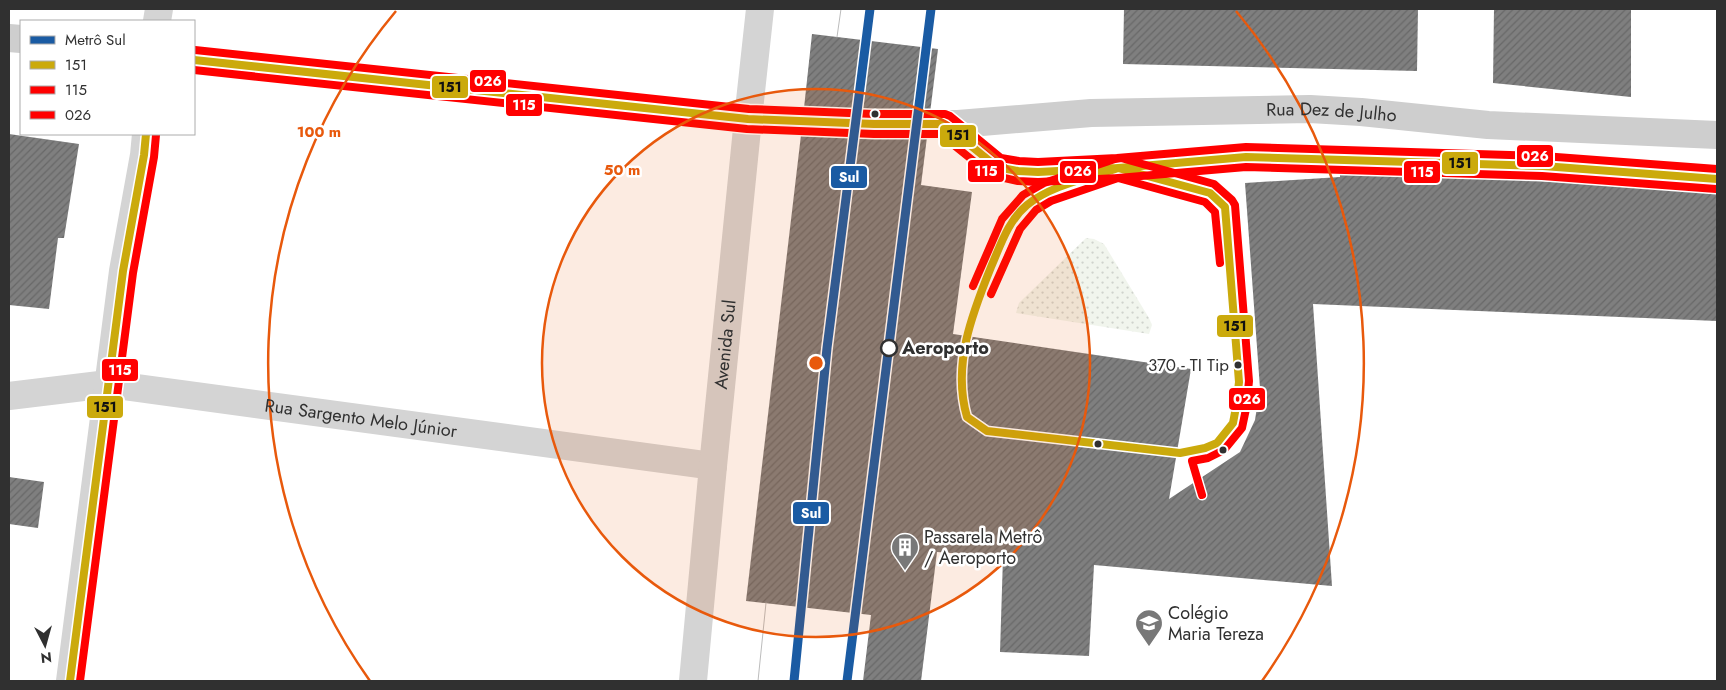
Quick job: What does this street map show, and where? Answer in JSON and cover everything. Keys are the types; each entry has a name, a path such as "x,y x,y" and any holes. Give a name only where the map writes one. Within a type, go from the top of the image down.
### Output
{"main road":[{"path":"195,60 748,119 795,121"},
{"name":"Rua Dez de Julho","path":"944,124 1091,113 1310,109 1361,112 1488,125 1717,135"}],"street":[{"name":"Avenida Sul","path":"693,681 760,9"},
{"path":"70,681 123,271 146,135"},
{"name":"Rua Sargento Melo Júnior","path":"9,396 108,384 713,466"}],"shaded area":[{"path":"1086,238 1094,239 1104,244 1149,318 1152,325 1149,334 1016,313 1019,303"}],"building":[{"path":"1124,9 1418,9 1417,71 1123,64"},
{"path":"1494,9 1631,9 1631,97 1493,83"},
{"path":"812,34 938,49 921,185 972,192 953,334 1191,369 1169,499 1240,452 1255,420 1260,388 1245,183 1340,177 1340,171 1717,190 1717,321 1313,304 1332,586 1094,565 1089,656 1000,652 1003,557 937,552 921,681 863,681 871,615 746,601 801,135 808,130 811,122 809,114 804,108"},
{"path":"9,134 79,144 64,238 58,238 49,309 9,305"},
{"path":"9,477 44,482 38,528 9,524"}],"tunnel":[{"path":"795,121 944,124"}],"tram line":[{"path":"837,37 841,9"},
{"path":"758,681 766,603"}],"metro line":[{"name":"Sul","path":"794,681 827,348 870,9"},
{"name":"Sul","path":"847,681 931,9"}],"transit line":[{"name":"026","path":"195,50 749,109 874,114 945,114 950,116 1001,158 1019,161 1038,162 1117,158 1246,147 1543,156 1717,169"},
{"name":"151","path":"195,60 748,119 874,124 944,124 997,167 1018,171 1038,172 1118,168 1246,157 1543,166 1717,179"},
{"name":"115","path":"195,70 747,129 874,134 940,134 991,175 1018,181 1038,182 1118,178 1246,167 1542,176 1716,189"},
{"name":"151","path":"70,681 123,271 146,135"},
{"name":"115","path":"80,681 133,273 154,157 156,135"},
{"name":"026","path":"973,286 1002,219 1023,195 1044,183 1115,159 1121,158 1214,184 1232,200 1235,205 1249,381 1242,428 1224,450 1208,458 1192,461 1202,495"},
{"name":"151","path":"1118,168 1210,193 1225,207 1239,382 1233,423 1217,443 1205,448 1180,453 987,431 967,417 963,398 963,359 966,340 977,303 1006,233 1020,211 1047,192 1118,168"},
{"name":"115","path":"991,294 1020,229 1036,210 1051,201 1118,178 1205,202 1215,212 1220,263"}],"place":[{"name":"Aeroporto","path":"889,348"},
{"name":"370 - TI Tip","path":"1238,365"},
{"name":"Passarela Metrô / Aeroporto","path":"905,571"},
{"name":"Colégio Maria Tereza","path":"1149,647"}]}
